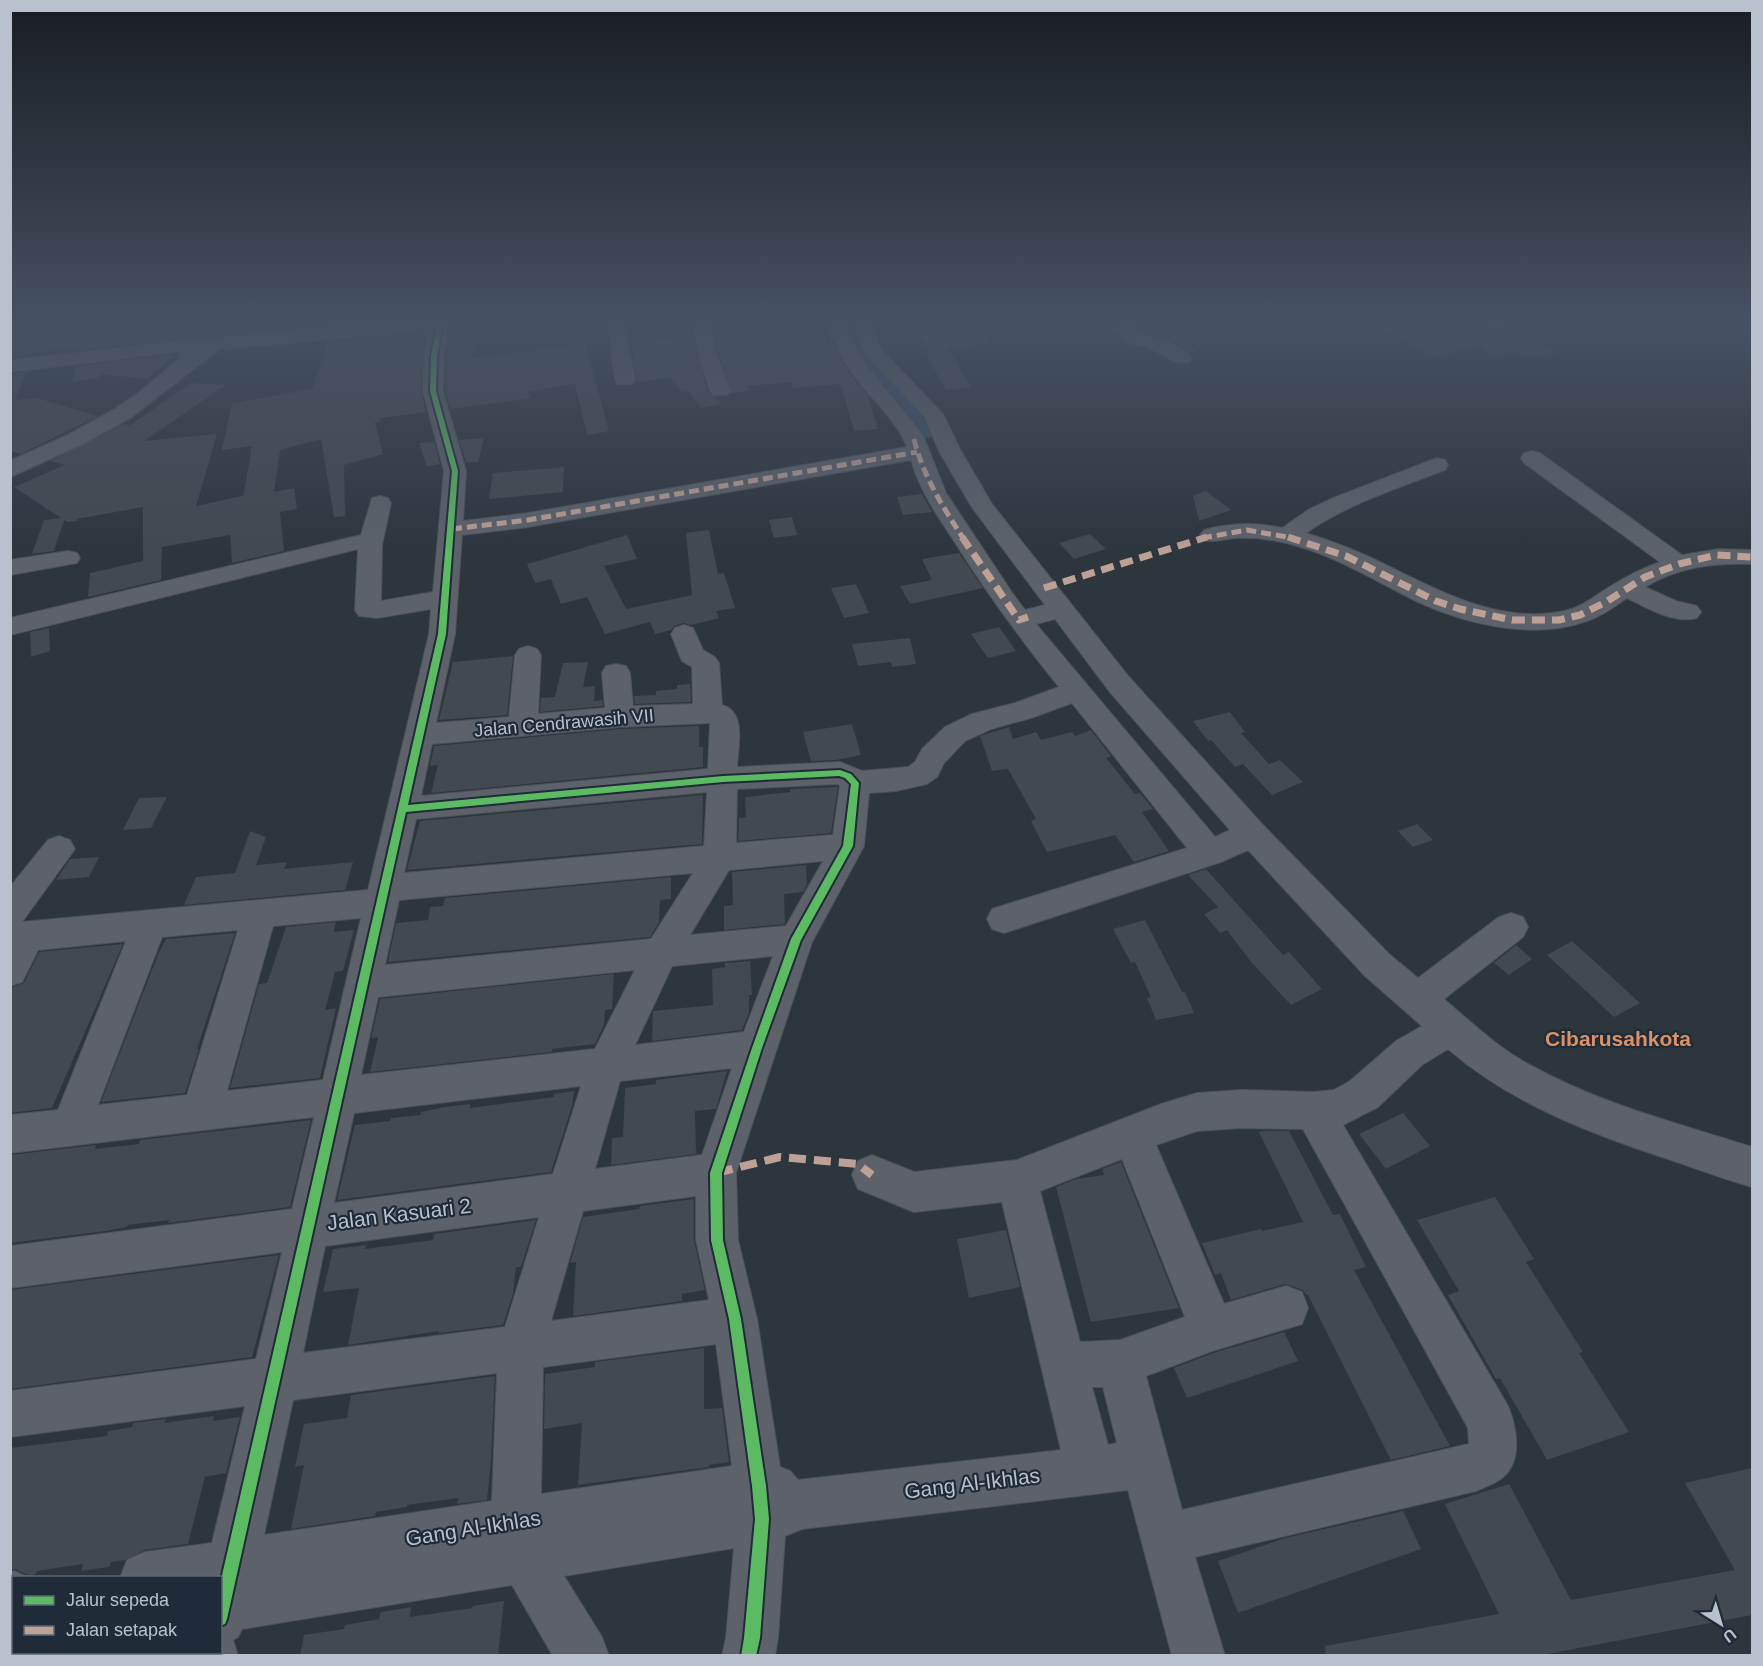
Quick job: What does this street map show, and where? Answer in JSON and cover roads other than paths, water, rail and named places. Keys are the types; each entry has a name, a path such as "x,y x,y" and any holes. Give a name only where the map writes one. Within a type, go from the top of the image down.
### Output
{"main road":[{"path":"10,470 123,414 141,401"}],"street":[{"path":"222,1608 442,634 455,471 436,401"},
{"path":"922,401 933,414 930,453 933,486 996,589 1024,619 1077,691 1212,851"},
{"path":"452,529 528,520 930,453"},
{"path":"930,453 963,482 1057,610 1249,835 1355,944 1449,1029 1517,1078 1558,1098 1609,1121 1752,1167"},
{"path":"1532,458 1679,564"},
{"path":"1286,536 1316,515 1341,503 1437,465"},
{"path":"933,486 963,482"},
{"path":"380,503 370,546 368,610 446,598"},
{"path":"1212,535 1247,530 1286,536 1346,556 1436,600 1489,616 1533,621 1558,620 1580,615 1629,590 1646,577 1679,564 1716,555 1752,557"},
{"path":"10,627 359,542 368,543 370,546"},
{"path":"10,567 68,558"},
{"path":"1629,590 1679,611 1688,612"},
{"path":"1024,619 1057,610"},
{"path":"583,1656 520,1539 521,1347 606,1066 661,953 720,857 724,718 719,714 708,712 705,663 691,655 684,634"},
{"path":"523,726 528,655"},
{"path":"616,673 620,717"},
{"path":"402,809 723,779 840,772 855,783 896,780 916,776 926,769 932,757 955,734 982,721 1021,711 1077,691"},
{"name":"Jalan Cendrawasih VII","path":"419,735 620,717 708,712"},
{"path":"748,1656 773,1503 717,1240 716,1173 796,939 848,846 855,783"},
{"path":"1004,919 1212,851 1249,835"},
{"path":"16,929 150,924 260,914 383,895 720,857 848,846"},
{"path":"10,971 16,929 59,849"},
{"path":"201,1112 260,914"},
{"path":"70,1127 150,924"},
{"path":"1417,999 1511,927"},
{"path":"364,983 796,939"},
{"path":"872,1175 914,1192 1017,1180 1161,1123 1197,1112 1241,1109 1314,1111 1339,1108 1364,1094 1409,1053 1449,1029"},
{"path":"10,1134 757,1048"},
{"path":"1164,1539 1476,1467 1486,1460 1493,1450 1494,1438 1491,1423 1314,1111"},
{"path":"1132,1136 1212,1329"},
{"name":"Jalan Kasuari 2","path":"10,1267 716,1173"},
{"path":"1017,1180 1090,1469"},
{"path":"1063,1366 1120,1363 1212,1329 1286,1308"},
{"path":"10,1414 735,1318"},
{"path":"1120,1363 1164,1539 1199,1656"},
{"name":"Gang Al-Ikhlas","path":"222,1616 520,1539 773,1503 1147,1464"}],"waterway":[{"path":"905,401 927,430"}],"district":[{"name":"Cibarusahkota","path":"1618,1038"}]}
